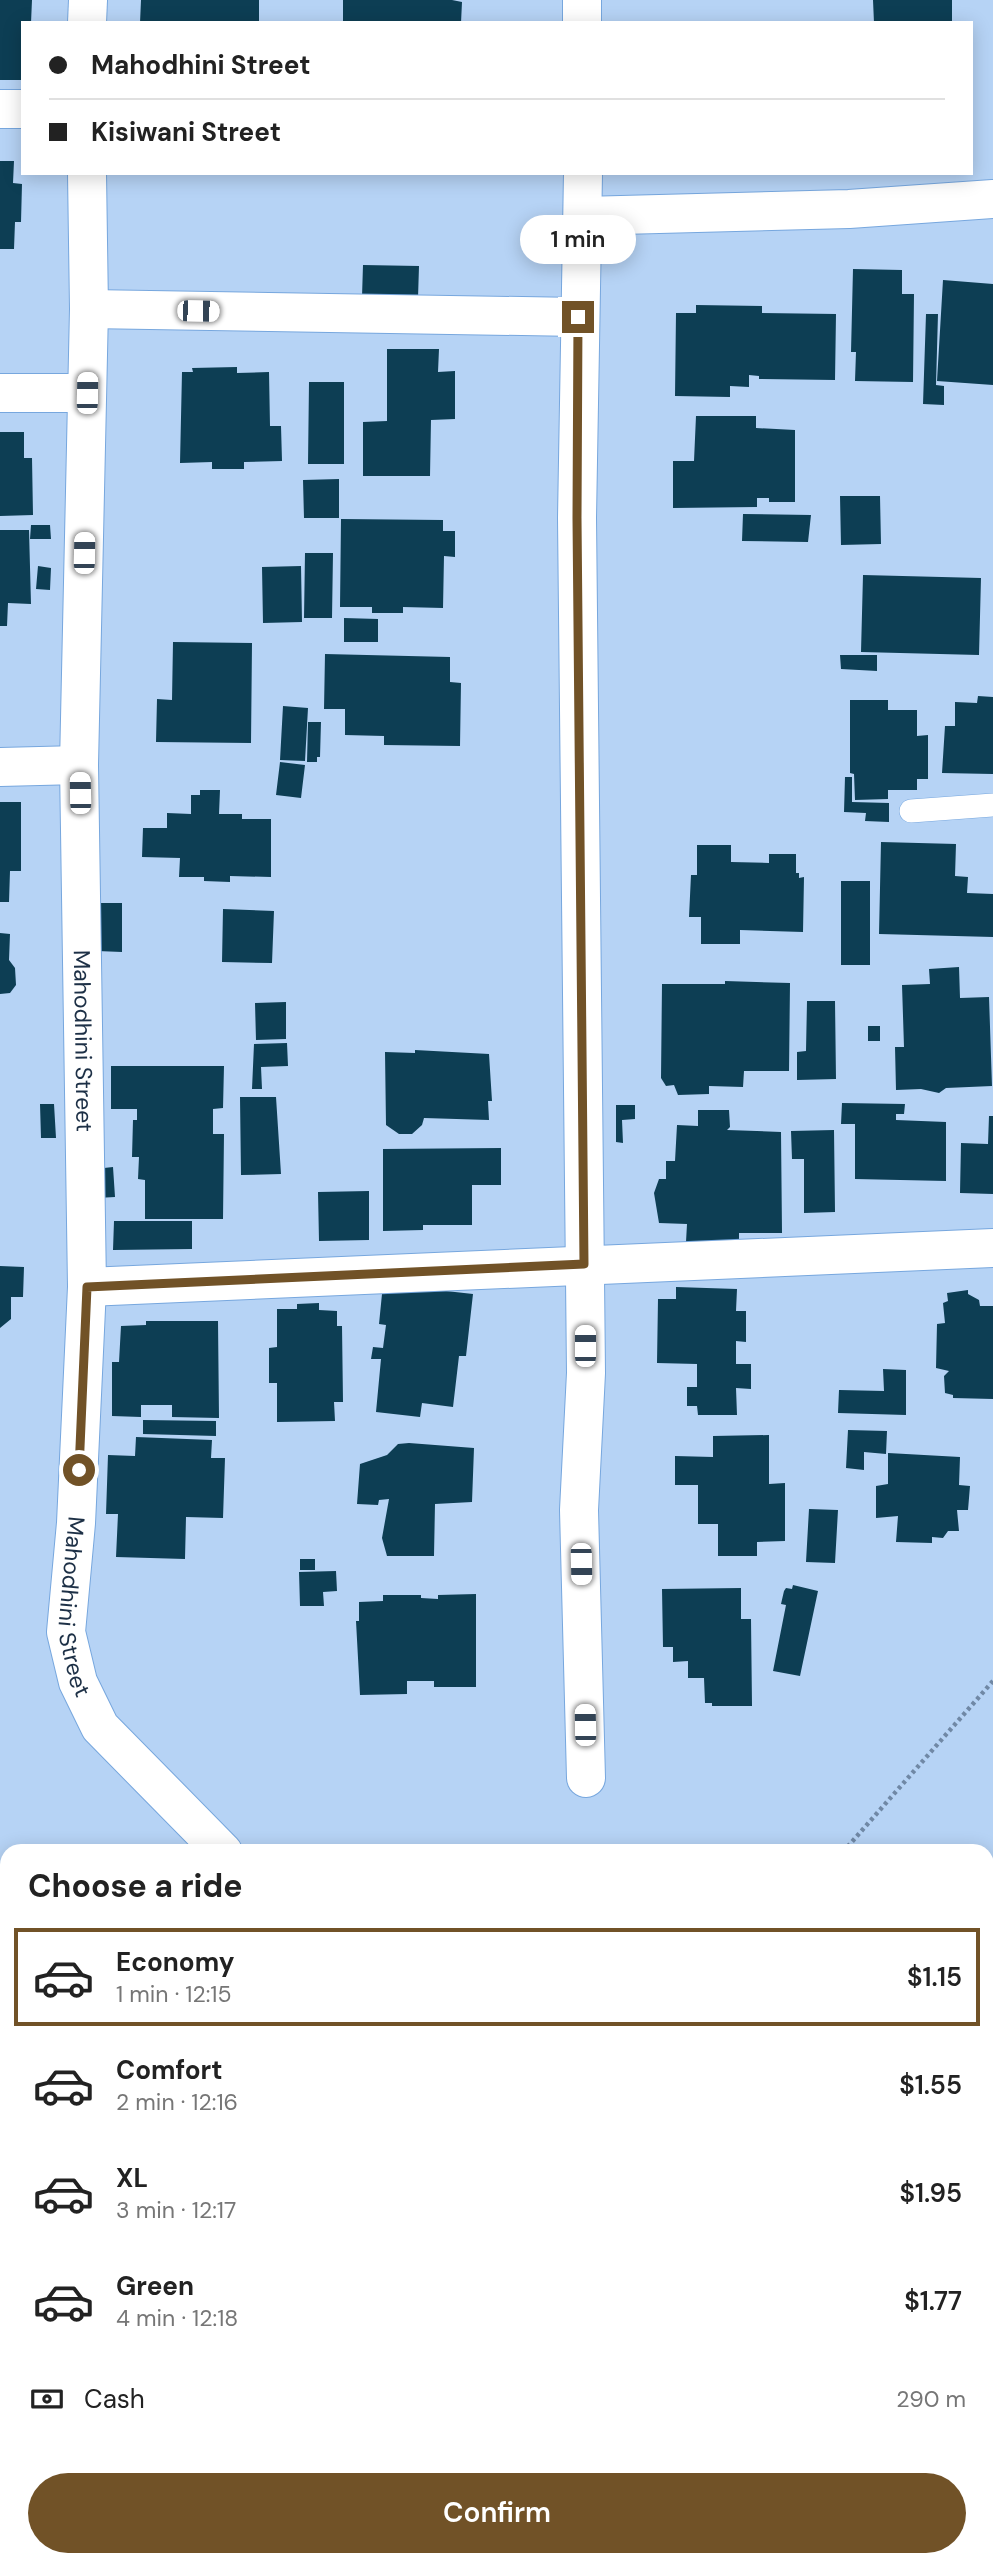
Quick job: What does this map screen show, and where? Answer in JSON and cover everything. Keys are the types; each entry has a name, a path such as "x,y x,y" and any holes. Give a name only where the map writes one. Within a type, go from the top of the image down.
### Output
{"street":[{"path":"88,0 88,21"},
{"path":"583,0 583,21"},
{"path":"0,109 21,109"},
{"name":"Mahodhini Street","path":"87,175 89,309 79,765 87,1287 76,1522 66,1632 78,1682 100,1727 215,1844"},
{"path":"583,175 578,317 577,518 586,1373 579,1510 586,1778"},
{"path":"583,216 849,209 993,199"},
{"path":"89,309 578,317"},
{"path":"0,393 87,393"},
{"path":"0,767 79,765"},
{"path":"87,1287 993,1248"}],"lane":[{"path":"911,811 993,805"}],"path":[{"path":"850,1844 993,1681"}],"building":[{"path":"0,0 32,0 31,21 21,21 21,80 0,80"},
{"path":"141,0 259,0 259,21 140,21"},
{"path":"343,0 462,2 461,21 343,21"},
{"path":"873,0 952,0 952,21 874,21"},
{"path":"0,161 14,161 13,183 22,184 21,222 15,222 14,249 0,249"},
{"path":"363,265 419,266 418,298 362,297"},
{"path":"853,269 902,270 902,294 914,294 913,382 855,381 856,352 851,352"},
{"path":"943,280 993,284 993,385 937,381"},
{"path":"696,305 762,306 762,313 836,314 835,380 759,379 759,376 749,375 749,387 730,386 730,397 675,396 676,313 696,313"},
{"path":"926,314 938,314 936,385 944,386 944,405 923,404"},
{"path":"387,349 439,349 438,372 455,371 455,419 431,420 430,476 363,476 363,422 387,421"},
{"path":"237,367 237,373 269,372 270,426 281,426 282,461 244,462 244,469 212,469 212,462 180,463 182,372 193,372 192,368"},
{"path":"309,382 344,382 344,464 308,464"},
{"path":"696,416 756,416 756,428 795,430 795,502 769,502 769,498 757,498 757,507 673,508 673,461 694,461"},
{"path":"0,432 24,432 24,458 32,458 33,515 0,516"},
{"path":"339,479 339,518 304,518 303,480"},
{"path":"840,496 880,496 881,544 841,545"},
{"path":"743,514 811,515 808,542 742,541"},
{"path":"341,519 443,520 443,531 455,531 455,557 444,556 443,608 403,607 403,613 372,613 372,607 340,607"},
{"path":"31,525 50,525 51,539 30,539"},
{"path":"0,530 29,530 31,604 8,603 7,626 0,626"},
{"path":"305,553 333,553 332,618 304,618"},
{"path":"38,566 51,568 50,590 36,589"},
{"path":"301,566 302,622 263,623 262,567"},
{"path":"863,575 981,578 979,655 861,652"},
{"path":"344,618 378,619 378,642 344,642"},
{"path":"173,642 252,643 251,743 156,742 157,699 172,700"},
{"path":"325,654 450,657 450,682 461,683 460,746 384,745 384,736 345,735 345,709 324,709"},
{"path":"840,655 877,655 877,671 841,669"},
{"path":"978,696 993,697 993,774 942,773 945,726 955,726 955,702 977,703"},
{"path":"850,700 888,700 888,710 917,710 917,736 928,735 928,779 917,779 917,790 888,790 888,799 855,800 854,774 850,773"},
{"path":"283,706 308,708 305,761 280,760"},
{"path":"308,722 321,722 320,757 317,757 317,762 307,762"},
{"path":"280,762 305,765 301,798 276,795"},
{"path":"845,777 852,777 852,802 889,803 889,822 865,821 866,813 844,812"},
{"path":"200,790 220,790 219,814 242,814 242,819 271,819 271,877 230,876 230,882 204,881 204,877 179,877 180,858 142,857 143,828 167,828 167,813 191,814 191,795 200,795"},
{"path":"0,802 21,802 21,871 10,871 9,902 0,902"},
{"path":"881,842 956,844 955,876 968,877 967,893 993,894 993,937 879,934"},
{"path":"697,845 731,845 731,862 769,863 769,854 796,854 796,873 799,873 799,878 804,877 803,932 740,930 740,944 701,944 701,917 689,917 691,875 697,875"},
{"path":"841,881 870,881 870,965 841,965"},
{"path":"97,903 122,903 122,952 97,951"},
{"path":"223,909 274,911 272,963 222,962"},
{"path":"0,933 10,934 9,960 15,968 16,985 10,993 0,994"},
{"path":"959,967 960,998 989,997 992,1086 946,1088 939,1093 921,1089 896,1090 895,1047 904,1047 902,985 930,984 929,969"},
{"path":"725,981 790,983 789,1071 744,1071 743,1087 709,1086 709,1094 678,1095 674,1085 666,1086 661,1078 662,984 725,984"},
{"path":"807,1001 835,1001 836,1079 797,1080 797,1052 806,1051"},
{"path":"286,1002 286,1039 256,1040 255,1003"},
{"path":"868,1026 880,1026 880,1041 868,1041"},
{"path":"287,1043 288,1066 261,1067 262,1089 252,1089 254,1044"},
{"path":"415,1050 489,1054 492,1101 488,1101 489,1120 424,1118 422,1125 412,1134 399,1134 386,1125 385,1052 415,1053"},
{"path":"111,1066 224,1066 223,1108 213,1109 213,1134 224,1134 223,1219 145,1219 145,1180 138,1179 139,1157 132,1157 133,1120 137,1120 137,1109 111,1109"},
{"path":"240,1097 276,1097 281,1174 241,1175"},
{"path":"842,1103 905,1104 904,1114 896,1114 896,1120 946,1122 946,1181 855,1179 855,1124 841,1124"},
{"path":"40,1104 54,1104 56,1138 41,1138"},
{"path":"616,1105 635,1105 635,1119 622,1120 623,1143 616,1142"},
{"path":"698,1110 729,1110 730,1127 727,1130 781,1132 782,1233 739,1233 739,1243 686,1242 687,1224 659,1223 654,1193 659,1179 666,1179 666,1161 675,1161 677,1125 698,1126"},
{"path":"989,1116 993,1116 993,1194 960,1193 961,1143 988,1144"},
{"path":"834,1130 835,1212 804,1213 804,1159 792,1159 791,1131"},
{"path":"501,1148 501,1185 472,1185 472,1225 423,1225 423,1230 383,1231 383,1149"},
{"path":"113,1167 115,1197 97,1198 95,1169"},
{"path":"369,1191 369,1240 319,1241 318,1192"},
{"path":"114,1221 192,1221 192,1249 113,1250"},
{"path":"0,1266 24,1267 23,1297 11,1297 11,1319 0,1328"},
{"path":"383,1284 473,1294 466,1356 459,1356 453,1407 422,1403 420,1417 376,1412 381,1359 371,1359 373,1347 383,1348 386,1325 379,1324"},
{"path":"676,1287 737,1289 736,1311 746,1311 746,1342 736,1341 736,1364 751,1364 751,1389 736,1388 737,1415 698,1415 697,1406 687,1406 687,1387 697,1387 697,1364 657,1363 658,1299 676,1299"},
{"path":"968,1290 968,1294 979,1300 980,1306 993,1306 993,1399 953,1398 953,1395 945,1393 944,1376 949,1371 936,1368 937,1324 945,1323 943,1303 948,1301 947,1293"},
{"path":"319,1303 319,1310 337,1311 337,1326 342,1326 343,1402 334,1402 335,1421 277,1422 277,1383 269,1383 269,1348 277,1347 277,1309 297,1309 297,1304"},
{"path":"146,1321 218,1321 219,1418 172,1417 172,1405 141,1405 141,1417 112,1416 112,1362 119,1362 121,1326 146,1325"},
{"path":"883,1369 906,1370 906,1415 838,1413 839,1390 884,1391"},
{"path":"143,1420 216,1421 216,1436 143,1434"},
{"path":"848,1430 887,1431 886,1454 864,1452 864,1470 846,1468"},
{"path":"769,1435 769,1484 785,1483 785,1541 757,1542 757,1556 718,1556 718,1524 698,1524 698,1485 675,1485 675,1456 713,1457 713,1436"},
{"path":"136,1437 212,1440 211,1458 225,1458 223,1518 186,1517 185,1559 116,1557 118,1514 106,1514 108,1455 135,1456"},
{"path":"398,1444 474,1448 472,1502 435,1504 434,1556 387,1556 382,1538 389,1499 379,1500 378,1505 357,1504 360,1464 387,1455"},
{"path":"888,1453 960,1457 959,1485 970,1486 968,1510 957,1510 959,1531 948,1531 943,1538 932,1537 932,1543 896,1542 898,1516 876,1518 876,1486 888,1484"},
{"path":"809,1509 838,1510 835,1563 806,1562"},
{"path":"300,1559 315,1559 315,1570 300,1570"},
{"path":"336,1571 337,1591 323,1592 324,1606 300,1606 299,1572"},
{"path":"793,1585 818,1591 800,1676 773,1671 786,1605 781,1604 784,1591 786,1588 792,1589"},
{"path":"741,1588 741,1619 751,1619 752,1706 712,1706 712,1703 705,1703 704,1678 688,1678 688,1661 673,1662 673,1647 663,1647 662,1589"},
{"path":"476,1594 476,1687 434,1687 434,1681 407,1681 407,1694 360,1695 356,1621 359,1621 359,1602 383,1601 383,1595 421,1595 421,1598 438,1599 438,1595"}],"route":[{"path":"79,1470 87,1287 584,1264 577,518 578,317"}]}
